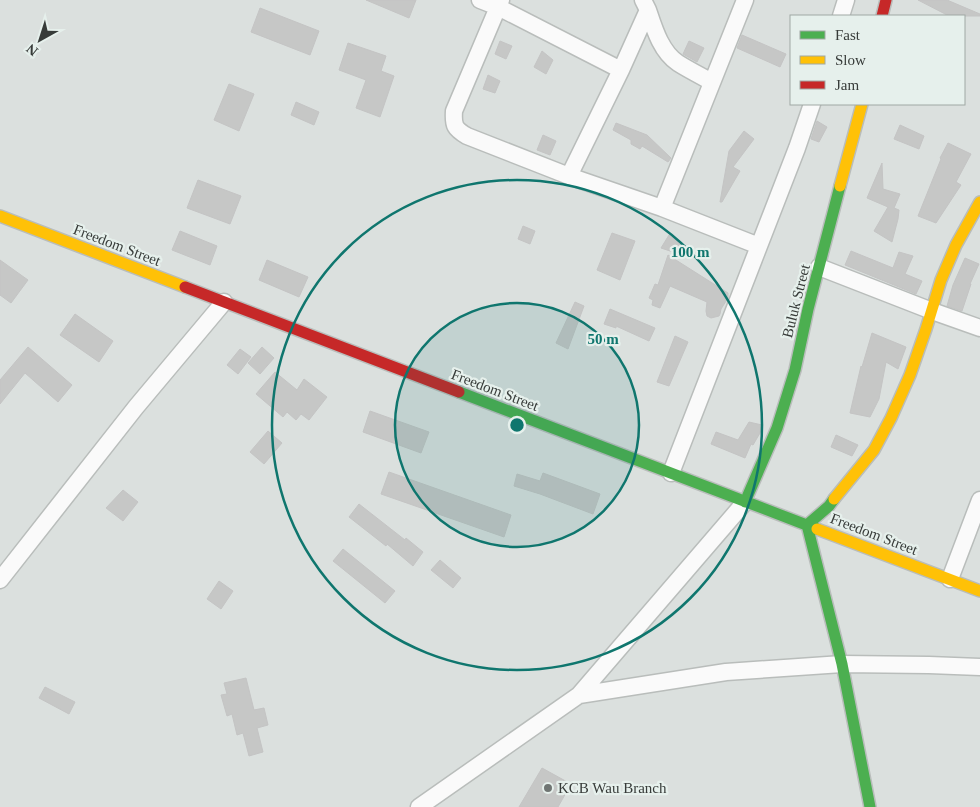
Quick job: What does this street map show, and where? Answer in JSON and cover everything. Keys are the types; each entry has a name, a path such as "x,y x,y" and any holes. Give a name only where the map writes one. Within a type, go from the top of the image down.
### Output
{"street":[{"path":"480,0 499,4 621,70"},
{"path":"662,208 745,0"},
{"path":"841,15 846,0"},
{"path":"882,15 886,0"},
{"path":"499,4 454,111 454,122 457,130 467,136 569,176 662,208 758,246"},
{"path":"569,176 621,70 645,5"},
{"path":"645,5 660,43 676,62 712,82"},
{"path":"671,474 812,105"},
{"name":"Buluk Street","path":"745,502 776,428 795,370 819,267 862,105"},
{"path":"870,807 842,664 807,525 829,506 874,450 910,376 941,280 956,245 980,202"},
{"name":"Freedom Street","path":"0,216 980,591"},
{"path":"819,267 980,328"},
{"path":"0,580 136,407 224,302"},
{"path":"950,579 980,500"},
{"path":"419,807 579,695 745,502"},
{"path":"579,695 726,672 842,664 980,667"}],"building":[{"path":"366,0 416,0 409,18"},
{"path":"918,0 947,0 980,14 980,16 965,15 947,15"},
{"path":"260,8 319,31 310,55 251,32"},
{"path":"742,35 786,54 780,67 737,48"},
{"path":"500,41 512,46 506,59 495,54"},
{"path":"689,41 704,48 697,62 683,54"},
{"path":"348,43 386,56 381,71 394,76 380,117 356,108 366,80 339,70"},
{"path":"542,51 553,60 546,74 534,67"},
{"path":"488,75 500,81 495,93 483,89"},
{"path":"229,84 254,94 239,131 214,120"},
{"path":"296,102 319,112 314,125 291,115"},
{"path":"817,121 827,127 819,142 811,139"},
{"path":"616,123 647,135 671,158 668,162 642,146 640,149 631,144 631,140 613,130"},
{"path":"900,125 924,136 919,149 894,139"},
{"path":"744,131 754,139 733,167 740,171 722,202 720,202 729,151"},
{"path":"543,135 556,141 550,155 537,150"},
{"path":"948,143 971,154 956,182 961,185 936,223 918,216 940,158"},
{"path":"882,163 883,189 900,194 894,208 899,210 892,242 874,231 888,207 867,198"},
{"path":"198,180 241,196 230,224 187,208"},
{"path":"523,226 535,231 530,244 518,239"},
{"path":"180,231 217,246 210,265 172,250"},
{"path":"612,233 635,241 620,280 597,270"},
{"path":"669,235 681,243 676,253 661,248"},
{"path":"851,251 893,268 899,252 913,256 905,274 922,281 916,294 845,265"},
{"path":"668,255 728,293 728,298 719,316 711,318 707,316 707,302 670,286 660,308 652,305 653,300 649,298 655,284 658,285"},
{"path":"965,258 979,264 970,284 962,311 947,306 953,285"},
{"path":"0,260 28,280 11,303 0,295"},
{"path":"267,260 308,277 299,297 259,280"},
{"path":"575,302 584,306 568,349 556,343"},
{"path":"610,309 655,328 649,341 616,326 616,328 604,324"},
{"path":"75,314 113,341 99,362 60,335"},
{"path":"872,333 906,347 898,369 886,362 879,399 870,417 850,413 861,366"},
{"path":"675,336 688,342 669,386 657,382"},
{"path":"28,347 72,385 58,402 25,373 0,404 0,380"},
{"path":"262,347 274,358 260,374 248,363"},
{"path":"240,349 251,357 238,374 227,365"},
{"path":"275,372 297,390 304,379 327,397 309,420 301,414 296,420 287,412 283,417 256,394"},
{"path":"370,411 429,432 421,453 363,432"},
{"path":"749,422 762,425 760,433 753,445 751,444 745,458 711,444 716,432 738,440"},
{"path":"268,431 282,443 264,464 250,452"},
{"path":"836,435 858,445 852,456 831,447"},
{"path":"389,472 511,515 504,537 381,494"},
{"path":"543,473 600,494 593,514 514,486 517,474 540,481"},
{"path":"123,490 138,502 123,521 106,508"},
{"path":"359,504 423,552 413,566 387,544 386,546 349,517"},
{"path":"343,549 395,591 385,603 333,561"},
{"path":"440,560 461,578 453,588 431,570"},
{"path":"219,581 233,591 221,609 207,599"},
{"path":"246,678 254,710 264,708 268,725 257,728 263,752 249,756 243,733 237,735 232,714 227,716 221,695 227,694 224,683"},
{"path":"45,687 75,702 69,714 39,698"},
{"name":"KCB Wau Branch","path":"542,768 571,784 558,807 519,807"}],"traffic: fast":[{"path":"745,502 777,428 795,370 808,309 840,186"},
{"path":"459,392 817,529"},
{"path":"834,499 829,506 807,525 842,664 870,807"}],"traffic: slow":[{"path":"840,186 862,105"},
{"path":"834,499 874,450 891,418 910,375 941,280 956,245 980,202"},
{"path":"0,216 185,287"},
{"path":"817,529 980,591"}],"traffic: jam":[{"path":"882,15 886,0"},
{"path":"185,287 459,392"}],"place":[{"name":"KCB Wau Branch","path":"548,788"}]}
